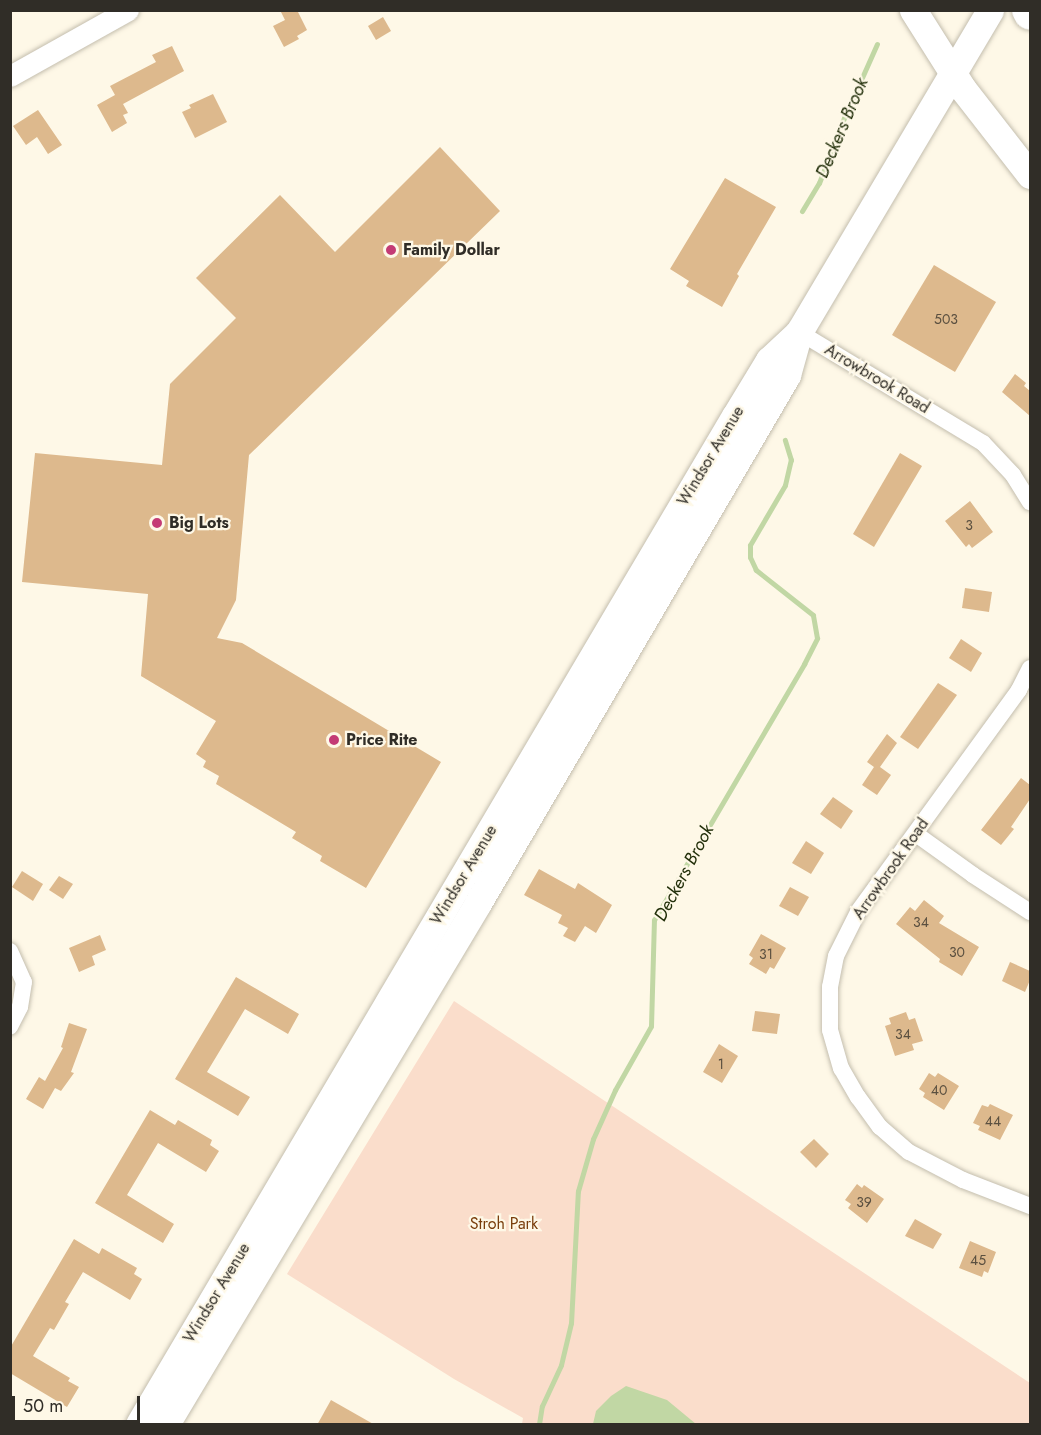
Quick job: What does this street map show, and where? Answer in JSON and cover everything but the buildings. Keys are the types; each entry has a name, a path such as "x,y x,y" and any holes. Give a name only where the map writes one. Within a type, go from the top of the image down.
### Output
{"main road":[{"path":"913,10 953,74 1030,175"},
{"name":"Windsor Avenue","path":"139,1425 213,1322 724,457 769,360 799,332 990,10"},
{"name":"Windsor Avenue","path":"166,1425 213,1322"}],"street":[{"path":"10,76 128,10"},
{"name":"Arrowbrook Road","path":"799,332 983,443 1013,475 1030,502"},
{"name":"Arrowbrook Road","path":"1030,668 1019,690 858,912 836,956 830,987 830,1029 841,1068 858,1097 880,1127 909,1152 963,1180 1030,1206"},
{"path":"916,834 1030,912"},
{"path":"10,951 24,982 20,1007 10,1028"}],"green space":[{"name":"Stroh Park","path":"454,1001 1030,1383 1030,1424 522,1424 523,1418 454,1379 287,1274"}],"shaded area":[{"path":"626,1386 667,1400 696,1424 593,1424 596,1411 611,1396"}],"waterway":[{"name":"Deckers Brook","path":"802,211 819,183 844,118 877,44"},
{"name":"Deckers Brook","path":"539,1424 542,1406 561,1365 571,1323 578,1191 593,1139 615,1090 651,1026 654,920 817,638 813,615 756,570 750,557 750,545 785,485 791,460 785,440"}],"place":[{"name":"Family Dollar","path":"391,250"},
{"name":"Big Lots","path":"157,523"},
{"name":"Price Rite","path":"334,740"}]}
